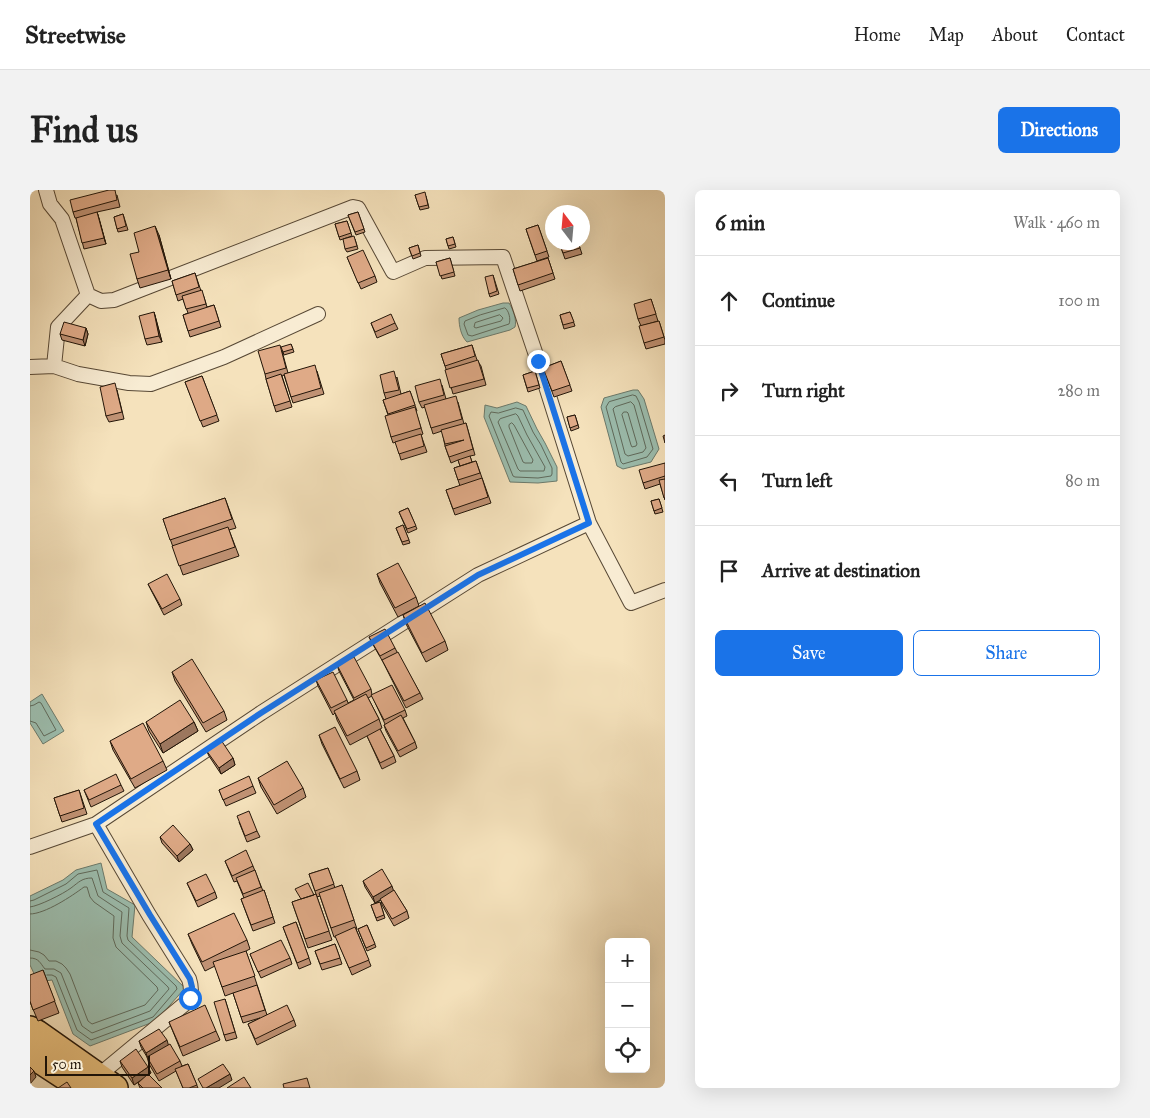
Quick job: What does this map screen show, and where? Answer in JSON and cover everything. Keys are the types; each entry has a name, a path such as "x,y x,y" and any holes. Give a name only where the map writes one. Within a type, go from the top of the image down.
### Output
{"highway":[{"path":"30,1029 37,1032 98,1084"},
{"path":"30,1054 98,1084"}],"street":[{"path":"46,190 50,204 62,219 88,295 101,301 114,300 353,207 358,208 393,272 425,258 503,257 589,523 631,602 665,590"},
{"path":"54,366 58,327 88,295"},
{"path":"30,367 54,366 78,374 129,383 150,384 224,357 318,314"},
{"path":"30,847 96,824 261,713 478,575 589,523"},
{"path":"96,824 190,979 192,987 190,998 187,1002 98,1084"}],"water":[{"path":"503,303 509,303 512,308 515,327 467,342 461,331 459,318"},
{"path":"638,390 644,399 659,449 651,462 623,469 617,466 601,407 604,398"},
{"path":"517,402 526,406 545,443 557,467 557,481 538,483 510,482 484,417 485,405 497,408"},
{"path":"42,694 64,731 43,744 30,723 30,702"},
{"path":"101,863 107,889 135,905 132,937 185,988 156,1021 90,1046 73,1034 52,980 38,982 30,965 30,896 63,880 76,870"}],"building":[{"path":"115,190 117,200 73,212 70,200"},
{"path":"425,192 428,205 419,207 415,195"},
{"path":"97,212 104,238 82,243 76,218"},
{"path":"358,212 364,229 355,232 348,215"},
{"path":"123,214 126,226 117,229 114,217"},
{"path":"347,221 351,233 339,237 335,224"},
{"path":"538,225 545,250 547,251 535,255 526,229"},
{"path":"155,226 168,270 137,279 130,254 139,252 134,233"},
{"path":"354,236 357,246 345,249 343,239"},
{"path":"453,237 455,244 448,246 446,239"},
{"path":"418,245 420,253 412,256 409,248"},
{"path":"363,250 375,276 358,283 347,257"},
{"path":"562,250 573,250 563,253"},
{"path":"450,258 454,272 440,276 436,262"},
{"path":"548,258 553,273 518,285 513,269"},
{"path":"195,273 199,287 176,295 172,281"},
{"path":"493,275 497,291 489,294 485,277"},
{"path":"202,290 206,304 186,309 182,296"},
{"path":"651,299 656,314 638,319 634,304"},
{"path":"214,305 219,321 188,331 183,315"},
{"path":"154,312 159,336 145,339 139,316"},
{"path":"570,312 574,322 563,325 560,315"},
{"path":"391,314 395,323 375,332 371,323"},
{"path":"659,321 664,337 644,343 639,326"},
{"path":"64,322 86,328 83,340 60,334"},
{"path":"291,344 293,349 283,352 281,347"},
{"path":"280,345 286,368 265,374 258,351"},
{"path":"472,345 475,356 445,366 441,354"},
{"path":"478,360 484,379 450,388 445,370"},
{"path":"561,361 570,385 552,391 543,368"},
{"path":"315,365 321,388 291,397 284,374"},
{"path":"394,371 399,390 384,393 380,375"},
{"path":"535,371 539,385 527,388 523,375"},
{"path":"281,374 290,401 274,406 266,379"},
{"path":"202,376 217,415 200,421 185,382"},
{"path":"440,379 444,395 419,402 415,386"},
{"path":"115,383 122,412 106,416 100,387"},
{"path":"410,391 415,405 388,414 383,400"},
{"path":"456,396 462,419 431,428 424,405"},
{"path":"415,407 421,428 391,437 385,416"},
{"path":"575,415 578,425 570,428 567,417"},
{"path":"466,423 473,449 449,457 445,446 464,440 445,444 441,430"},
{"path":"421,434 424,446 399,454 395,442"},
{"path":"470,456 472,462 460,466 458,460"},
{"path":"476,461 480,473 458,480 454,468"},
{"path":"665,463 665,476 643,483 639,470"},
{"path":"482,478 488,497 453,509 446,490"},
{"path":"665,479 665,498 664,498 659,480"},
{"path":"225,498 232,519 170,540 163,519"},
{"path":"659,499 662,508 654,511 651,501"},
{"path":"408,508 416,526 407,529 399,512"},
{"path":"403,525 409,540 402,542 396,528"},
{"path":"228,527 235,547 179,566 172,546"},
{"path":"398,563 416,597 395,608 377,574"},
{"path":"167,574 180,599 162,609 148,584"},
{"path":"425,603 445,641 422,653 403,615"},
{"path":"385,629 395,648 380,656 369,637"},
{"path":"398,652 420,693 404,701 382,660"},
{"path":"354,657 371,689 354,698 337,665"},
{"path":"192,659 224,711 203,723 172,672"},
{"path":"333,672 347,700 331,708 316,680"},
{"path":"392,685 405,710 384,720 371,695"},
{"path":"366,694 379,719 347,736 334,711"},
{"path":"180,700 194,722 160,744 146,722"},
{"path":"401,715 415,742 398,751 384,725"},
{"path":"143,723 163,761 131,779 110,741"},
{"path":"335,727 357,771 340,779 319,735"},
{"path":"380,729 394,756 380,763 367,736"},
{"path":"221,740 233,758 219,768 206,750"},
{"path":"287,761 303,788 274,805 258,778"},
{"path":"116,774 121,785 89,800 84,790"},
{"path":"249,776 253,786 223,800 219,790"},
{"path":"79,790 84,808 60,816 54,798"},
{"path":"249,811 257,831 245,836 237,816"},
{"path":"173,825 190,844 177,856 160,837"},
{"path":"246,850 253,866 232,876 225,861"},
{"path":"328,868 334,884 315,891 309,874"},
{"path":"382,869 392,886 373,897 363,881"},
{"path":"255,870 261,887 243,894 236,878"},
{"path":"206,874 215,892 196,901 187,883"},
{"path":"308,883 314,895 301,899 295,889"},
{"path":"342,885 354,920 331,928 319,893"},
{"path":"264,890 273,917 251,925 241,899"},
{"path":"394,890 407,911 392,919 380,899"},
{"path":"316,894 329,931 305,939 292,902"},
{"path":"380,902 384,915 376,918 371,905"},
{"path":"234,913 247,940 202,962 188,934"},
{"path":"296,922 309,958 297,963 283,927"},
{"path":"367,925 375,944 366,948 358,929"},
{"path":"355,927 369,960 349,968 335,936"},
{"path":"281,940 290,958 258,972 250,954"},
{"path":"335,944 340,958 320,964 315,951"},
{"path":"246,951 255,976 222,987 213,962"},
{"path":"43,970 55,1001 33,1010 30,1001 30,975"},
{"path":"257,985 265,1010 241,1017 233,993"},
{"path":"225,999 235,1032 224,1035 214,1002"},
{"path":"205,1005 216,1031 180,1047 169,1022"},
{"path":"287,1005 294,1020 255,1039 248,1024"},
{"path":"159,1029 167,1040 146,1053 139,1041"},
{"path":"170,1044 180,1061 157,1074 147,1057"},
{"path":"136,1049 148,1067 132,1078 120,1061"},
{"path":"188,1064 197,1085 183,1088 175,1069"},
{"path":"223,1064 230,1074 203,1088 198,1079"},
{"path":"30,1067 34,1071 30,1075"},
{"path":"148,1074 162,1088 143,1088 138,1083"},
{"path":"244,1077 251,1088 227,1088"},
{"path":"307,1078 310,1088 284,1088 283,1084"},
{"path":"67,1082 71,1088 58,1088"}],"route":[{"path":"190,998 192,990 190,979 96,824 261,713 478,575 589,523 538,361"}]}
